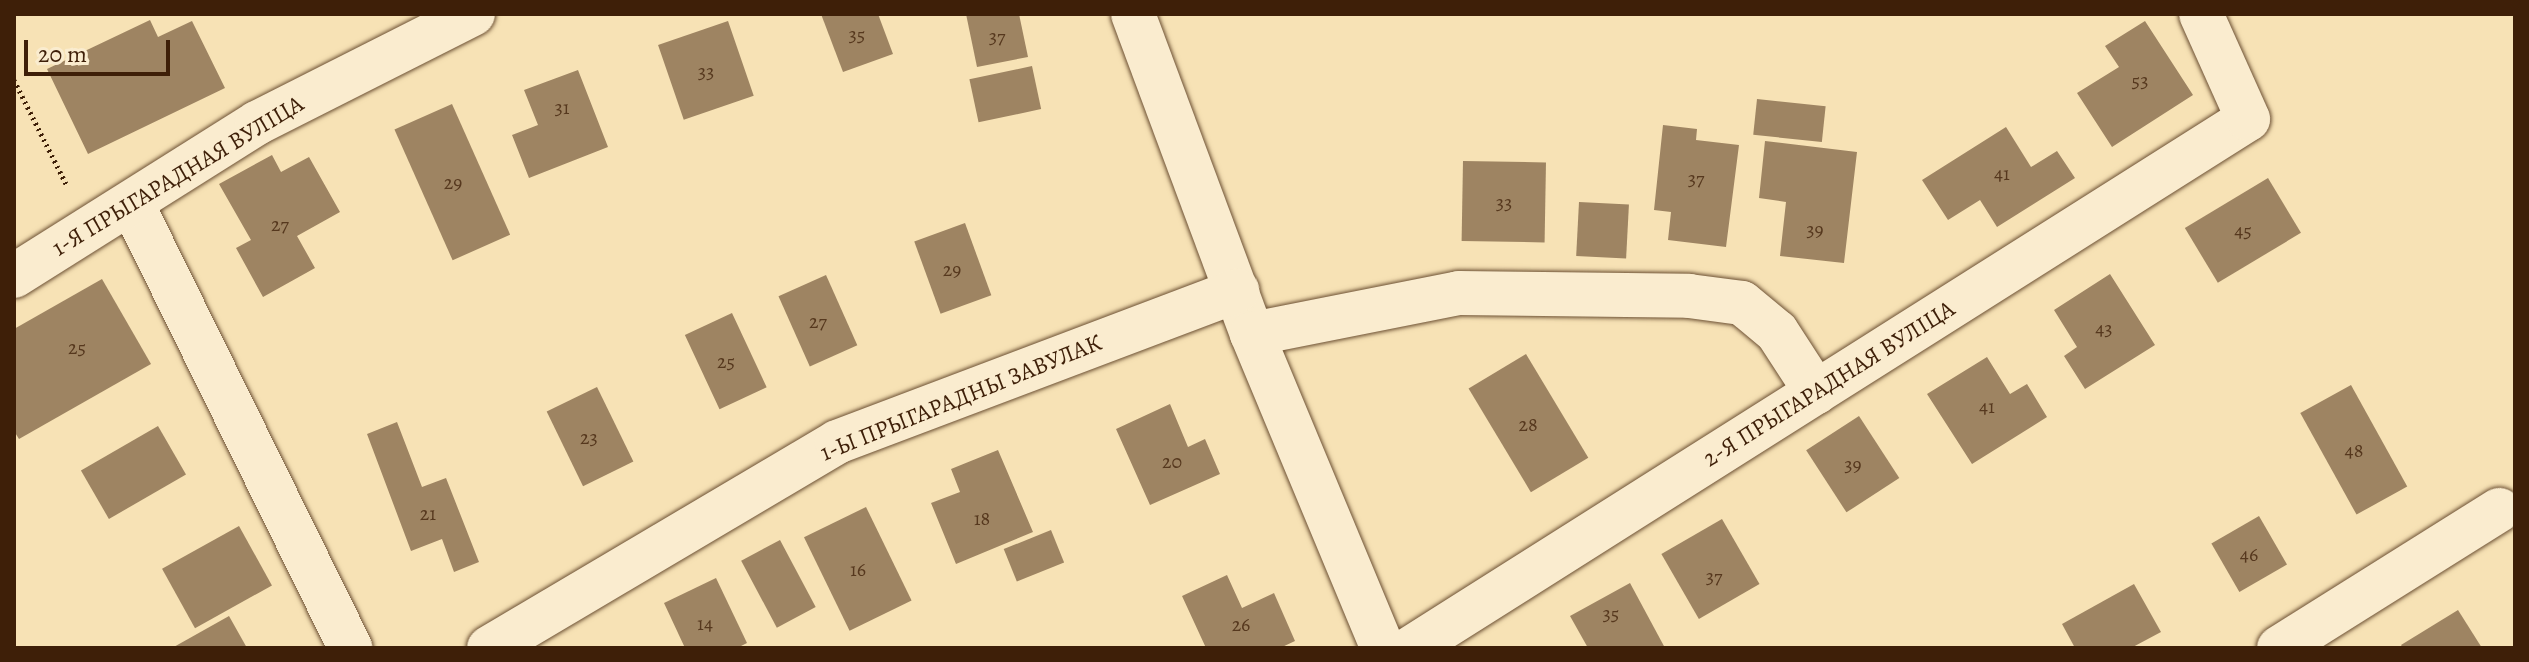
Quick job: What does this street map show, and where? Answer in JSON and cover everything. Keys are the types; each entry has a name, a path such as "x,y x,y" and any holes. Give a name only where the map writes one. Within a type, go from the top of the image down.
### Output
{"street":[{"name":"1-Я ПРЫГАРАДНАЯ ВУЛІЦА","path":"14,276 90,231 257,123 473,14"},
{"path":"1133,14 1252,334 1383,648"},
{"name":"2-Я ПРЫГАРАДНАЯ ВУЛІЦА","path":"1411,648 2248,119 2201,14"},
{"path":"132,204 350,648"},
{"name":"1-Ы ПРЫГАРАДНЫ ЗАВУЛАК","path":"489,648 837,442 1237,291"},
{"path":"1252,334 1459,293 1689,296 1742,303 1777,332 1816,392"},
{"path":"2279,648 2499,510"}],"path":[{"path":"14,80 90,231"}],"building":[{"path":"821,14 878,14 893,54 843,72"},
{"path":"966,14 1019,14 1028,57 977,67"},
{"path":"150,20 158,37 192,21 225,88 88,154 47,69"},
{"path":"728,21 754,96 684,120 658,45"},
{"path":"2145,21 2193,95 2112,147 2077,93 2119,67 2105,46"},
{"path":"1032,66 1041,109 979,122 969,79"},
{"path":"578,70 608,147 529,178 512,135 538,125 524,90"},
{"path":"1757,99 1826,106 1822,142 1753,135"},
{"path":"452,104 510,235 453,260 394,130"},
{"path":"1663,125 1697,129 1696,140 1739,145 1726,247 1668,240 1671,212 1654,210"},
{"path":"2006,127 2031,167 2057,151 2075,178 1997,227 1980,200 1948,220 1922,180"},
{"path":"1765,141 1857,152 1844,263 1780,256 1786,202 1759,198"},
{"path":"272,155 281,172 309,157 340,212 297,236 315,268 263,297 236,248 251,240 219,184"},
{"path":"1463,161 1546,162 1545,242 1462,241"},
{"path":"2268,178 2301,233 2218,283 2185,228"},
{"path":"1579,202 1629,205 1626,259 1576,256"},
{"path":"965,223 991,295 941,314 914,241"},
{"path":"2110,274 2155,345 2085,389 2064,356 2077,347 2054,310"},
{"path":"826,275 857,345 810,366 778,296"},
{"path":"102,279 151,364 19,439 14,431 14,329"},
{"path":"732,313 767,387 720,409 685,335"},
{"path":"1526,354 1588,458 1531,492 1469,389"},
{"path":"1987,357 2010,394 2027,384 2047,417 1972,464 1927,394"},
{"path":"2351,385 2407,486 2357,515 2300,413"},
{"path":"597,387 633,462 583,486 547,412"},
{"path":"1170,404 1188,447 1205,439 1220,474 1150,505 1116,429"},
{"path":"1859,416 1899,478 1846,512 1806,450"},
{"path":"397,422 422,487 446,478 479,562 454,572 442,539 411,551 367,434"},
{"path":"158,426 186,474 109,519 81,471"},
{"path":"998,450 1033,532 956,564 931,503 960,492 951,469"},
{"path":"866,507 912,600 850,631 804,537"},
{"path":"2259,516 2287,564 2239,592 2211,544"},
{"path":"1722,519 1760,584 1699,619 1661,554"},
{"path":"239,526 272,585 195,628 162,569"},
{"path":"1051,530 1064,562 1017,582 1004,549"},
{"path":"780,540 816,607 777,628 741,561"},
{"path":"1227,575 1242,608 1274,593 1295,641 1280,648 1206,648 1182,596"},
{"path":"716,578 747,643 737,648 685,648 664,603"},
{"path":"1630,583 1665,648 1588,648 1570,616"},
{"path":"2134,584 2161,632 2131,648 2075,648 2062,624"},
{"path":"2458,610 2482,648 2403,648 2401,645"},
{"path":"229,616 247,648 172,648"}]}
